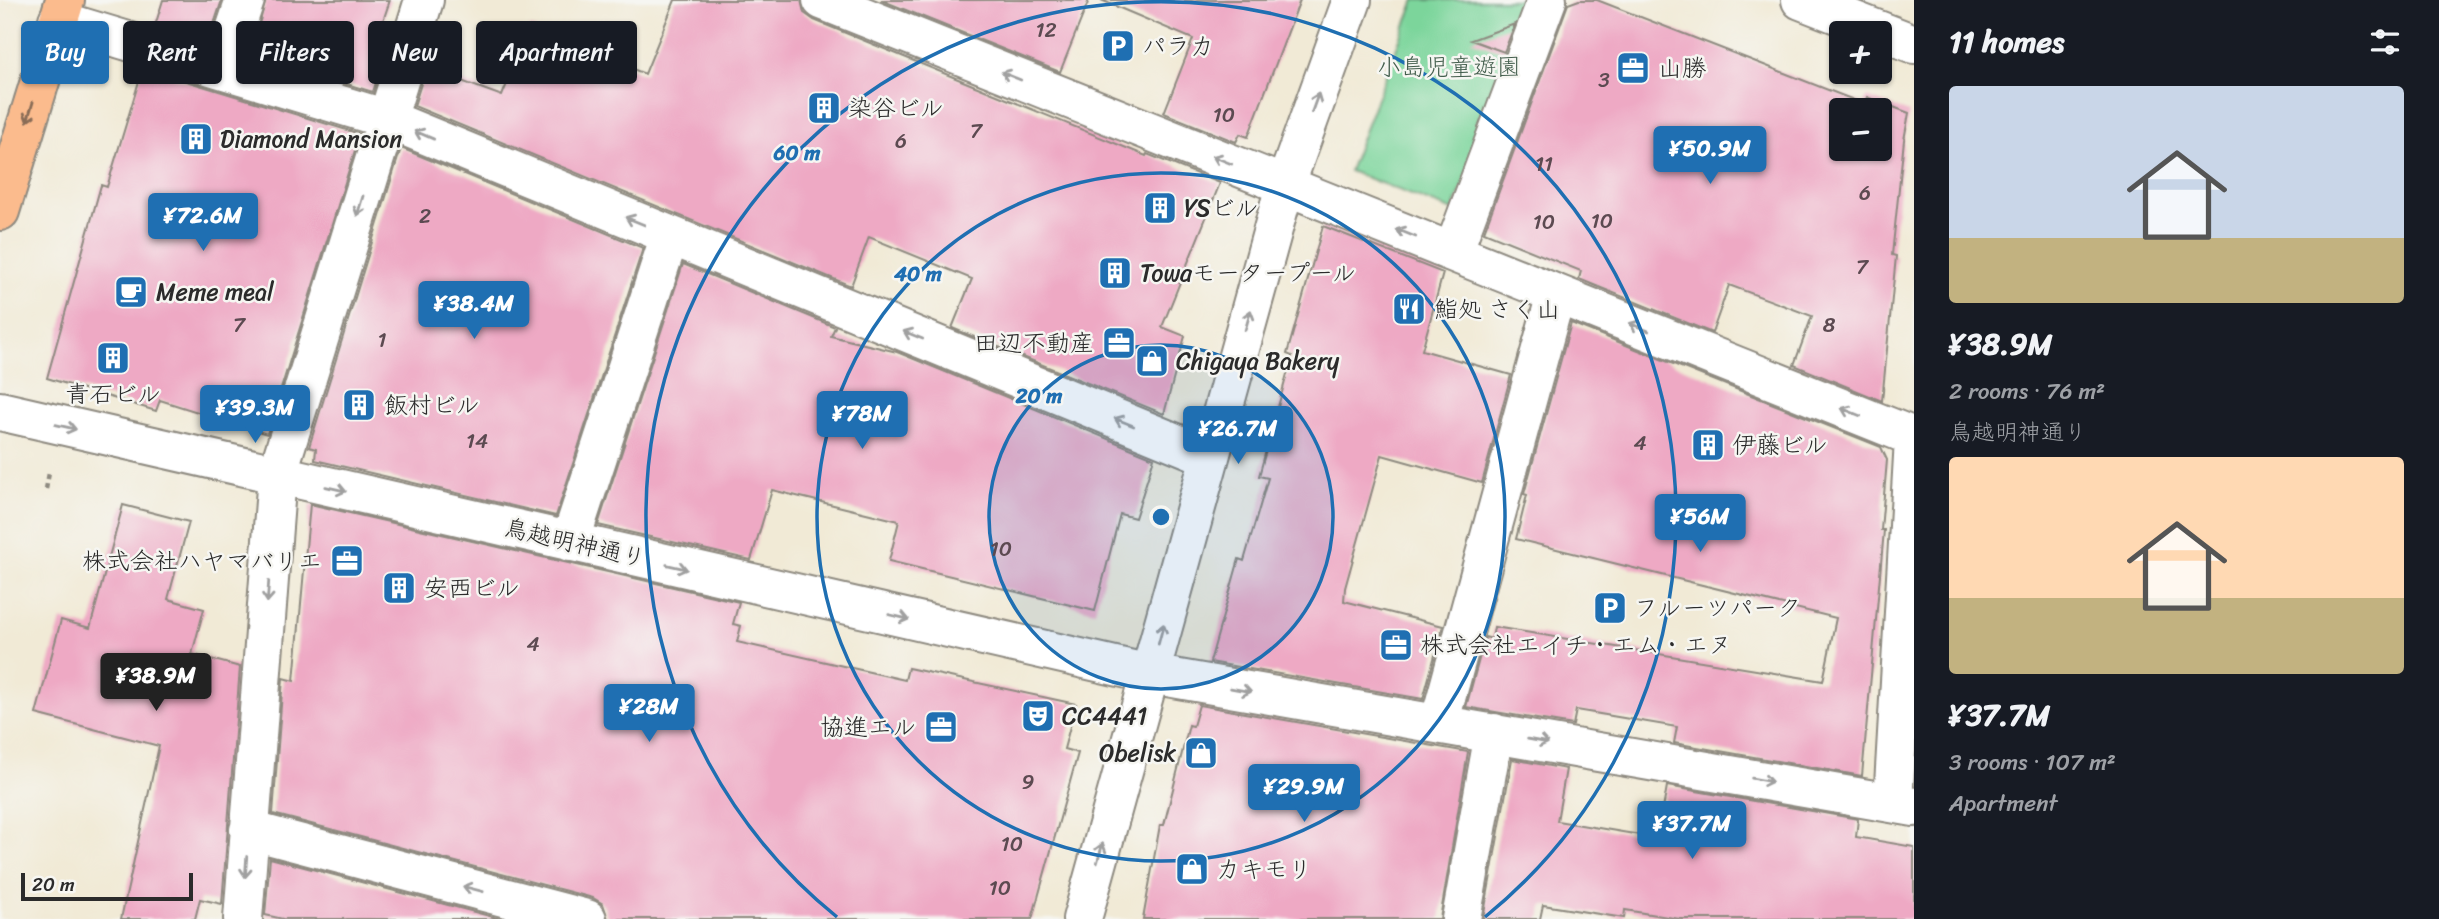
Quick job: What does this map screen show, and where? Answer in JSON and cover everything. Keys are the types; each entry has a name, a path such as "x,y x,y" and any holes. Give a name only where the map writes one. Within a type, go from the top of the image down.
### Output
{"main road":[{"path":"0,211 61,10"}],"street":[{"path":"245,0 222,69 387,119 1209,457"},
{"path":"243,919 276,475 424,0"},
{"path":"822,0 1914,438 1903,805"},
{"path":"1082,919 1285,186 1352,0"},
{"path":"1453,252 1547,0"},
{"path":"1801,0 1914,44"},
{"path":"61,10 123,33"},
{"path":"570,542 670,235"},
{"path":"1439,724 1556,294"},
{"name":"鳥越明神通り","path":"0,411 1150,674 1903,805"},
{"path":"1461,919 1494,733"},
{"path":"249,830 587,919"}],"green space":[{"name":"小島児童遊園","path":"1415,0 1534,0 1453,211 1349,171"}],"building":[{"path":"163,0 222,0 215,21 157,21"},
{"path":"266,0 390,0 383,21 368,21 368,84 375,84 373,92 346,84 354,84 354,21 260,21"},
{"path":"675,0 801,0 804,13 814,20 1146,156 1147,154 1220,183 1162,327 1185,336 1164,414 952,328 972,279 869,237 851,286 414,106 421,84 462,84 462,81 502,96 507,84 637,84 637,71 645,74"},
{"path":"881,0 1089,0 1060,72"},
{"path":"1101,0 1300,0 1248,137 1240,134 1236,142 1164,113 1193,39"},
{"path":"1579,0 1597,0 1849,98 1829,98 1829,161 1892,161 1892,107 1909,113 1892,255 1896,256 1882,401 1794,365 1812,316 1729,285 1712,333 1579,279 1581,271 1484,232 1568,4"},
{"path":"1515,24 1504,52 1471,40"},
{"path":"138,84 196,84 360,134 267,434 160,400 156,411 47,378 101,185 107,187"},
{"path":"401,148 643,248 556,516 315,460 316,449 309,447"},
{"path":"1323,226 1443,273 1422,350 1511,375 1482,483 1382,455 1345,588 1344,601 1443,626 1423,699 1210,662 1239,559 1244,561 1268,478 1259,476 1292,356 1287,354"},
{"path":"683,264 835,327 831,336 897,352 1154,458 1135,518 1120,514 1095,611 889,561 899,521 772,490 751,560 598,525"},
{"path":"1571,323 1881,447 1887,460 1881,530 1884,530 1862,776 1674,743 1677,727 1576,710 1573,725 1466,707 1485,637 1492,639 1494,627 1823,681 1836,618 1516,539 1527,495 1524,494"},
{"path":"310,504 739,602 733,624 741,626 737,642 905,680 908,668 1076,704 1064,749 1078,753 1032,919 608,919 603,904 593,898 273,814 283,678 294,681"},
{"path":"123,505 189,522 168,599 204,609 192,654 240,667 222,904 200,899 195,919 121,919 159,746 36,714 61,620 90,628"},
{"path":"1199,705 1468,752 1440,919 1143,919 1160,825 1164,825 1189,725 1193,726"},
{"path":"1512,759 1566,769 1557,821 1658,838 1667,786 1858,819 1856,837 1914,847 1914,919 1680,919 1625,910 1624,918 1543,905 1540,919 1483,919"},
{"path":"270,858 501,919 283,919 265,915"}],"place":[{"name":"パラカ","path":"1118,46"},
{"name":"山勝","path":"1633,68"},
{"name":"染谷ビル","path":"824,108"},
{"name":"Diamond Mansion","path":"196,139"},
{"name":"YSビル","path":"1160,208"},
{"name":"Towaモータープール","path":"1115,273"},
{"name":"Meme meal","path":"131,292"},
{"name":"鮨処 さく山","path":"1409,309"},
{"name":"田辺不動産","path":"1119,343"},
{"name":"青石ビル","path":"113,358"},
{"name":"Chigaya Bakery","path":"1152,361"},
{"name":"飯村ビル","path":"359,405"},
{"name":"伊藤ビル","path":"1708,445"},
{"name":"株式会社ハヤマバリエ","path":"347,561"},
{"name":"安西ビル","path":"399,588"},
{"name":"フルーツパーク","path":"1610,608"},
{"name":"株式会社エイチ・エム・エヌ","path":"1396,645"},
{"name":"CC4441","path":"1038,716"},
{"name":"協進エル","path":"941,727"},
{"name":"Obelisk","path":"1201,753"},
{"name":"カキモリ","path":"1192,869"}]}
